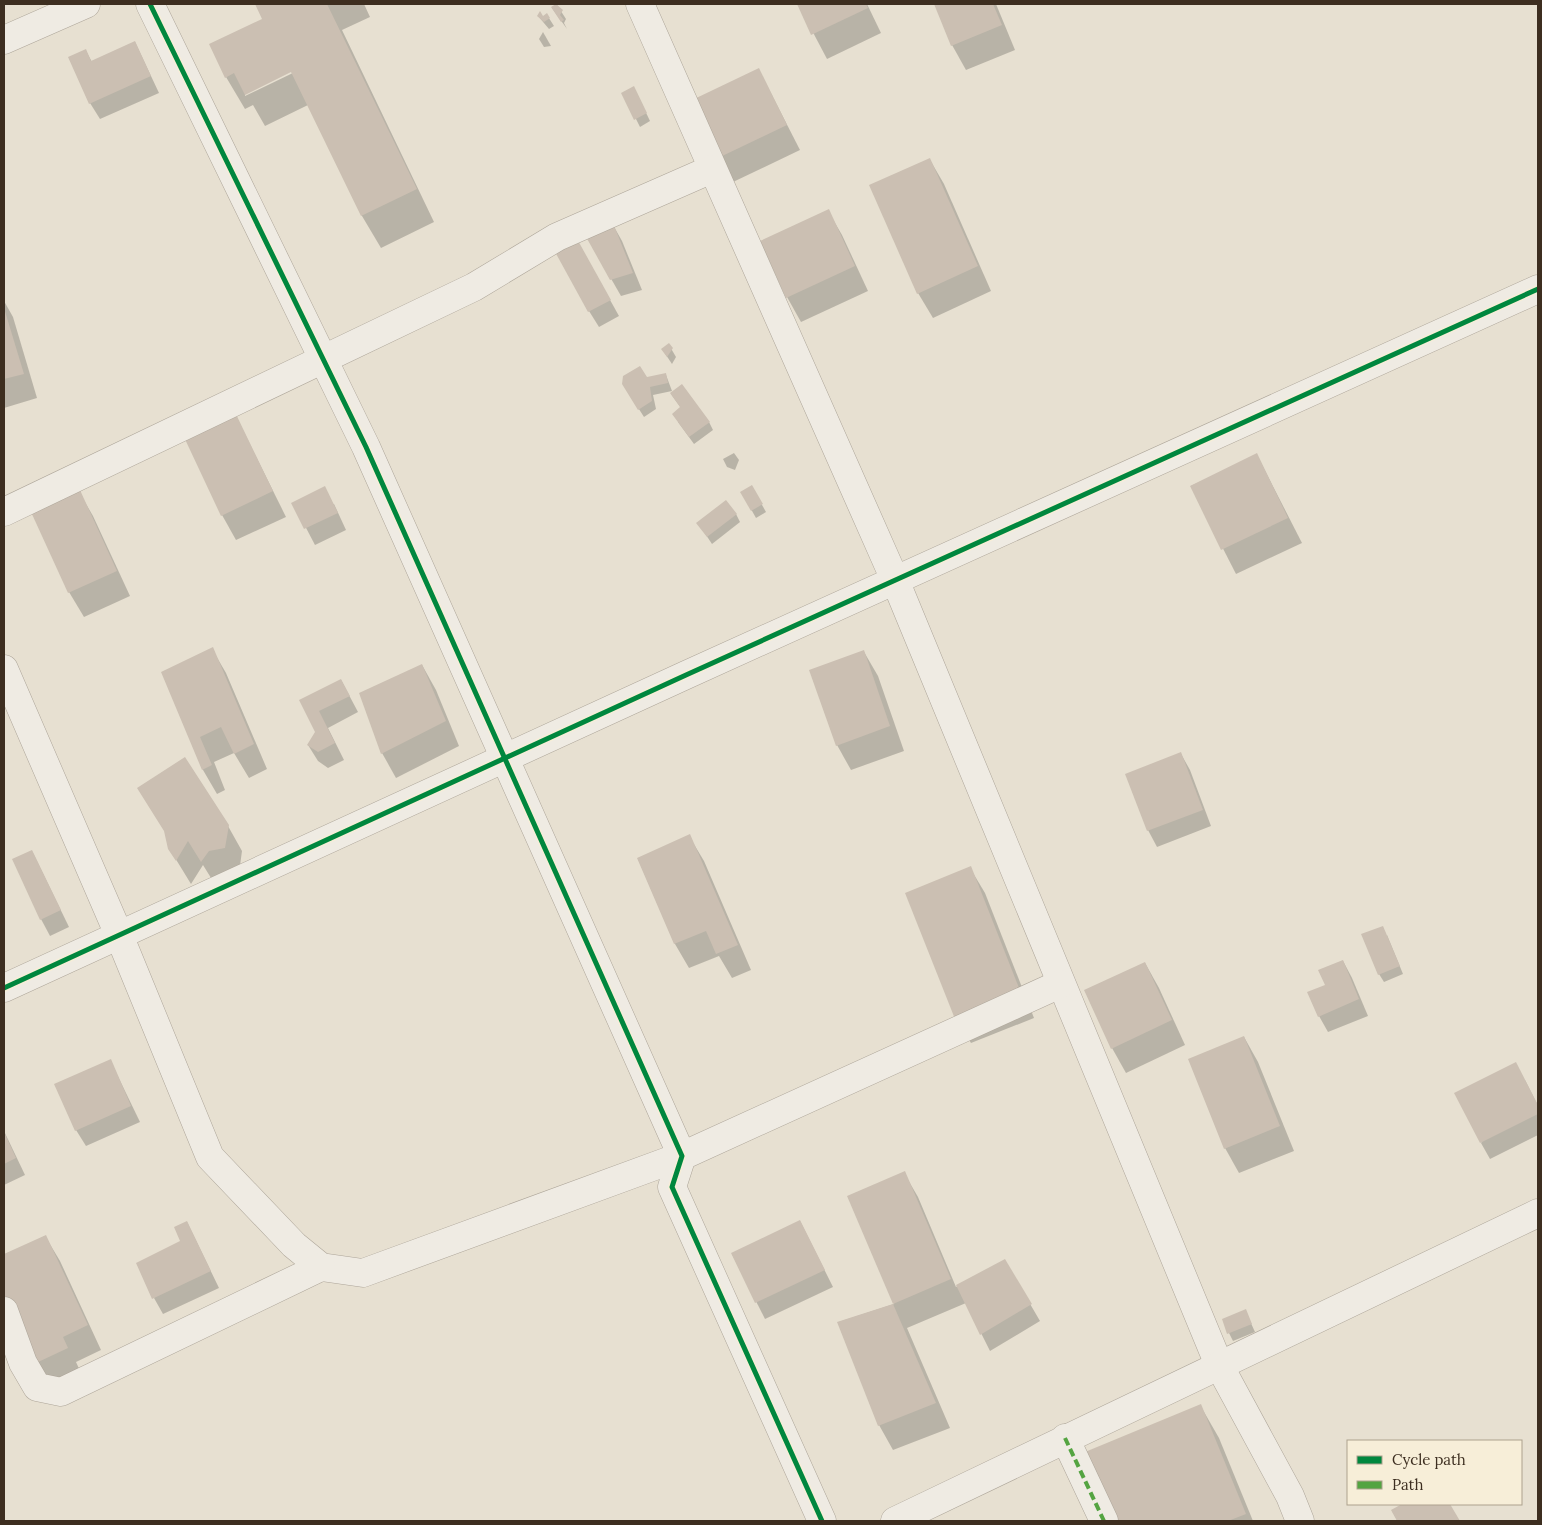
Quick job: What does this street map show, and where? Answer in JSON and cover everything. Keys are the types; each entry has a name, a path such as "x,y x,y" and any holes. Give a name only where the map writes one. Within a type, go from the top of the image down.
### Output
{"street":[{"path":"4,40 86,4"},
{"path":"150,4 366,447 682,1156 672,1187 822,1521"},
{"path":"640,4 894,580 1219,1364 1290,1496 1300,1521"},
{"path":"4,512 474,287 557,237 712,169"},
{"path":"4,988 894,580 1538,288"},
{"path":"4,669 118,935 210,1157 294,1245 321,1267 363,1274 682,1156 1060,984"},
{"path":"895,1521 1219,1364 1538,1213"},
{"path":"4,1311 23,1363 37,1387 61,1392 321,1267"},
{"path":"1065,1438 1104,1521"}],"building":[{"path":"255,4 327,4 417,189 361,216 291,72 245,95 234,73 225,78 209,44 262,19"},
{"path":"556,4 563,10 560,15 564,20 561,22 551,7"},
{"path":"797,4 866,4 868,8 811,35"},
{"path":"934,4 993,4 1002,25 951,46"},
{"path":"540,11 543,16 547,13 550,18 544,22 537,16"},
{"path":"135,41 151,76 89,104 68,57 86,49 91,61"},
{"path":"759,68 787,125 718,158 690,101"},
{"path":"634,86 647,113 634,120 621,93"},
{"path":"930,158 978,266 917,294 869,185"},
{"path":"829,209 855,266 786,298 760,241"},
{"path":"613,223 633,273 610,280 585,235"},
{"path":"576,237 611,300 588,312 554,250"},
{"path":"4,308 24,374 4,379"},
{"path":"669,343 673,348 667,357 661,349"},
{"path":"640,366 647,377 666,373 668,383 650,387 652,401 638,410 622,384 623,376"},
{"path":"682,384 710,422 689,437 672,414 680,407 670,393"},
{"path":"234,410 273,491 221,516 183,435"},
{"path":"1257,453 1288,518 1221,550 1190,486"},
{"path":"752,485 763,504 751,511 740,492"},
{"path":"325,486 338,513 304,529 291,503"},
{"path":"80,490 117,571 68,593 31,512"},
{"path":"726,500 737,514 707,537 696,523"},
{"path":"213,647 254,744 234,754 221,727 200,737 212,765 202,770 161,672"},
{"path":"864,650 890,726 836,746 809,670"},
{"path":"422,664 446,721 381,754 359,693"},
{"path":"341,679 350,696 319,711 335,743 318,752 307,745 315,732 299,700"},
{"path":"1181,752 1203,810 1147,831 1125,774"},
{"path":"185,757 229,825 225,848 209,851 201,862 188,841 176,861 168,849 164,831 137,788"},
{"path":"690,834 738,945 716,954 706,931 674,944 637,858"},
{"path":"32,850 61,910 40,920 12,859"},
{"path":"971,866 1021,993 955,1019 905,893"},
{"path":"1383,926 1400,966 1378,975 1361,934"},
{"path":"1343,960 1359,999 1318,1017 1307,992 1325,985 1318,970"},
{"path":"1145,962 1172,1020 1111,1049 1084,990"},
{"path":"1244,1036 1280,1126 1224,1149 1188,1059"},
{"path":"111,1059 131,1106 75,1131 54,1084"},
{"path":"1516,1062 1538,1105 1538,1114 1480,1143 1454,1093"},
{"path":"4,1132 16,1158 4,1164"},
{"path":"905,1171 951,1279 893,1304 847,1196"},
{"path":"800,1220 825,1270 755,1303 731,1253"},
{"path":"187,1221 211,1271 152,1299 136,1263 180,1241 174,1227"},
{"path":"46,1235 88,1325 63,1337 68,1348 36,1363 4,1294 4,1254"},
{"path":"1005,1259 1032,1304 980,1335 956,1285"},
{"path":"893,1304 936,1403 878,1426 837,1322"},
{"path":"1246,1309 1252,1324 1227,1334 1222,1319"},
{"path":"1201,1404 1246,1514 1228,1521 1113,1521 1085,1452"},
{"path":"1400,1505 1451,1505 1460,1521 1397,1521 1391,1510"}],"marked path":[{"path":"1065,1438 1104,1521"}],"cycle path":[{"path":"150,4 366,447 682,1156 672,1187 822,1521"},
{"path":"4,988 686,675 1538,289"}]}
